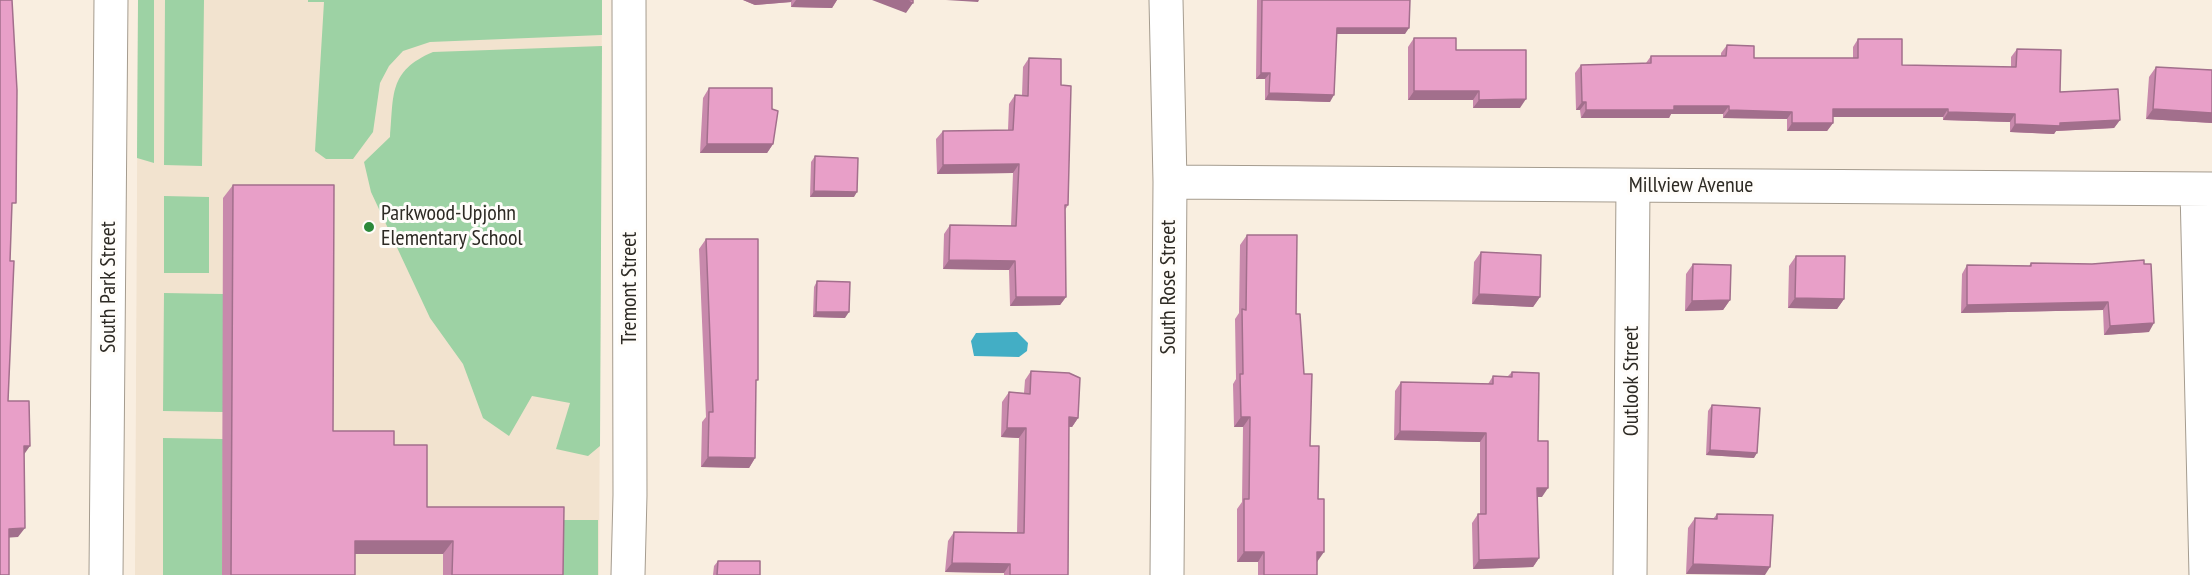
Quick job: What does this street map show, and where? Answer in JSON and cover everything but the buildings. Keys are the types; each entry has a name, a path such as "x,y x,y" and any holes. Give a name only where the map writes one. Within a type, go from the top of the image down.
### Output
{"street":[{"name":"South Park Street","path":"106,575 111,0"},
{"name":"Tremont Street","path":"628,575 630,495 629,0"},
{"name":"South Rose Street","path":"1166,0 1170,182 1167,575"},
{"name":"Millview Avenue","path":"1170,182 2204,189"},
{"name":"Outlook Street","path":"1630,575 1633,186"},
{"path":"2204,189 2206,575"}],"shaded area":[{"name":"Parkwood-Upjohn Elementary School","path":"138,0 602,0 599,575 135,575"}],"green space":[{"path":"138,0 154,0 154,163 137,158"},
{"path":"165,0 204,0 202,166 164,165"},
{"path":"308,0 602,0 602,35 430,42 403,51 389,66 380,83 373,132 353,159 326,159 315,151 324,2 308,2"},
{"path":"602,46 600,446 588,456 556,449 570,403 532,396 509,436 483,418 463,364 430,318 371,192 364,162 390,137 396,86 408,67 418,59 433,52"},
{"path":"164,196 209,197 209,273 164,273"},
{"path":"164,293 223,294 223,412 163,411"},
{"path":"163,438 223,439 222,575 163,575"},
{"path":"555,520 598,520 598,575 554,575"}],"water":[{"path":"1017,332 1028,343 1027,351 1019,357 974,356 971,341 976,333"}],"place":[{"name":"Parkwood-Upjohn Elementary School","path":"369,227"}]}
